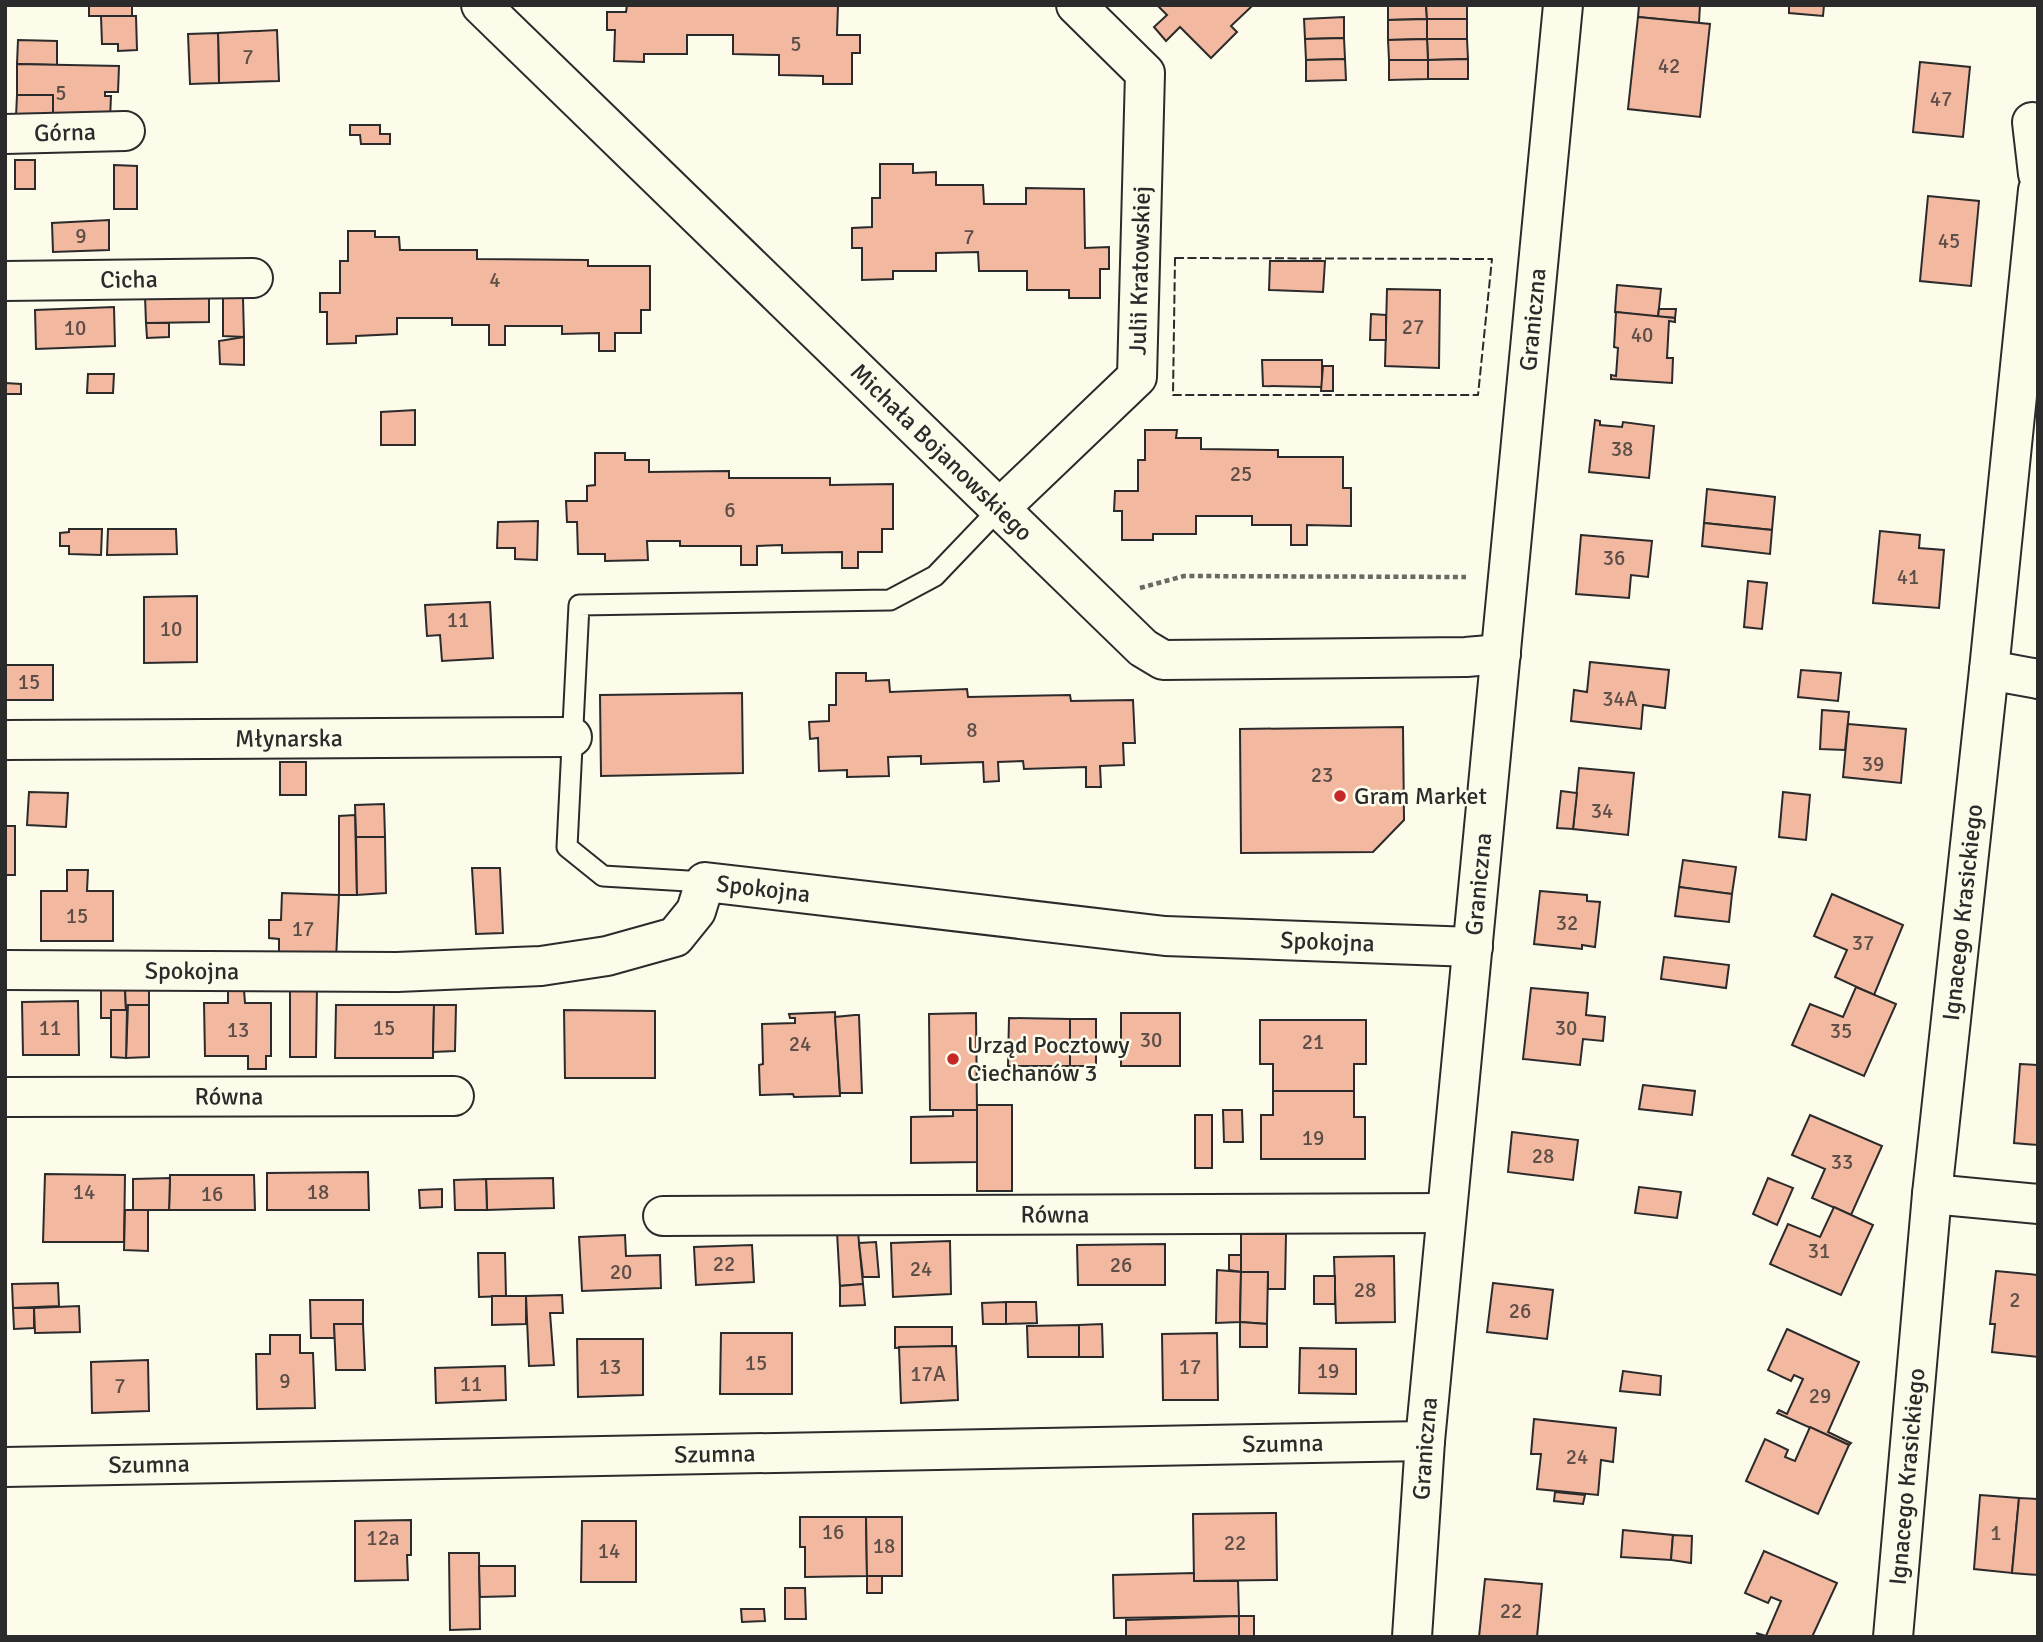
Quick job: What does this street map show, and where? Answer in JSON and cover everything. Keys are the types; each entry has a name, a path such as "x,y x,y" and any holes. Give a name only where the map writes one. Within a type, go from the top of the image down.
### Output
{"street":[{"name":"Michała Bojanowskiego","path":"481,5 1143,649 1163,660 1466,657 1501,654"},
{"name":"Julii Kratowskiej","path":"1000,508 1137,377 1145,74 1076,5"},
{"name":"Graniczna","path":"1412,1637 1425,1441 1446,1213 1563,5"},
{"path":"2032,122 2038,174"},
{"name":"Górna","path":"5,134 125,131"},
{"name":"Ignacego Krasickiego","path":"1902,1636 1932,1194 2038,190"},
{"name":"Cicha","path":"5,281 253,278"},
{"path":"1989,670 2038,679"},
{"name":"Młynarska","path":"5,740 572,737"},
{"name":"Spokojna","path":"5,970 397,972 541,966 607,956 675,937 696,911 705,882 1164,936 1473,947"},
{"name":"Równa","path":"5,1097 454,1096"},
{"path":"1932,1194 2038,1204"},
{"name":"Równa","path":"663,1216 1446,1213"},
{"name":"Szumna","path":"5,1467 1425,1441"}],"lane":[{"path":"705,882 603,876 567,847 579,605 890,600 936,576 1000,508"}],"path":[{"path":"1094,600 1184,576 1474,577"}],"building":[{"path":"89,5 132,5 132,16 89,16"},
{"path":"627,5 838,5 837,35 860,35 860,53 852,53 852,84 823,84 823,76 779,75 779,55 733,54 733,35 687,35 687,54 644,54 644,62 614,61 615,30 607,30 607,12 626,12"},
{"path":"1157,5 1251,7 1231,26 1237,32 1211,58 1180,27 1166,41 1154,27 1167,15"},
{"path":"1388,5 1426,5 1427,19 1388,20"},
{"path":"1426,5 1467,5 1467,19 1427,19"},
{"path":"1639,5 1700,5 1699,23 1638,17"},
{"path":"1789,5 1824,5 1823,16 1789,13"},
{"path":"101,16 136,16 137,50 118,51 118,44 102,44"},
{"path":"1344,17 1344,38 1305,39 1304,19"},
{"path":"1638,17 1710,24 1700,117 1628,109"},
{"path":"1427,19 1427,39 1388,40 1388,20"},
{"path":"1427,19 1467,19 1467,39 1427,39"},
{"path":"277,30 279,81 219,83 218,33"},
{"path":"218,33 219,83 190,84 188,34"},
{"path":"1344,38 1345,59 1306,60 1305,39"},
{"path":"1427,39 1467,39 1468,59 1428,60"},
{"path":"1427,39 1428,60 1389,60 1388,40"},
{"path":"18,40 57,41 57,65 17,64"},
{"path":"1345,59 1346,80 1306,81 1306,60"},
{"path":"1468,59 1468,79 1428,79 1428,60"},
{"path":"1389,60 1428,60 1428,79 1389,80"},
{"path":"1920,62 1970,67 1963,137 1913,132"},
{"path":"17,64 119,66 118,92 105,92 105,96 111,96 110,119 53,116 53,95 17,95"},
{"path":"17,95 53,95 53,118 16,117"},
{"path":"350,125 380,125 380,134 390,134 390,144 361,144 360,135 350,135"},
{"path":"15,160 35,160 35,189 15,189"},
{"path":"880,164 913,164 913,173 936,172 936,185 983,185 984,204 1026,204 1026,188 1084,189 1085,248 1109,247 1109,269 1100,269 1100,298 1069,298 1069,290 1027,290 1027,271 979,271 978,252 936,253 936,271 893,271 893,279 862,280 862,248 852,248 852,228 872,227 872,198 880,198"},
{"path":"114,165 137,166 137,209 114,209"},
{"path":"1928,196 1979,201 1971,286 1920,281"},
{"path":"109,220 109,250 53,252 52,223"},
{"path":"348,231 375,231 375,237 399,237 400,250 477,250 477,259 588,260 588,266 650,266 650,310 641,310 641,333 615,333 615,351 599,351 599,333 562,334 562,326 505,326 505,345 489,345 489,325 452,325 452,318 397,318 397,334 356,336 356,343 327,344 327,312 320,312 320,293 340,293 340,261 348,261"},
{"path":"1270,261 1325,261 1323,292 1269,290"},
{"path":"1617,285 1661,289 1658,317 1615,312"},
{"path":"1387,289 1440,290 1439,368 1385,366"},
{"path":"145,296 209,296 209,322 146,323"},
{"path":"223,298 243,298 244,337 223,336"},
{"path":"114,307 115,346 36,349 35,310"},
{"path":"1659,309 1676,309 1675,318 1658,317"},
{"path":"1616,312 1675,318 1675,322 1669,321 1667,358 1673,358 1672,383 1611,379 1611,375 1616,376"},
{"path":"1371,314 1386,315 1386,340 1370,340"},
{"path":"146,323 169,323 169,337 147,338"},
{"path":"244,337 244,365 220,364 219,341"},
{"path":"1262,360 1322,360 1322,387 1263,386"},
{"path":"1323,366 1333,366 1333,391 1321,391"},
{"path":"88,374 114,374 113,393 87,393"},
{"path":"5,383 21,384 21,394 5,394"},
{"path":"415,410 415,445 381,445 381,412"},
{"path":"1595,420 1600,421 1600,425 1622,427 1623,422 1654,426 1649,478 1589,472"},
{"path":"1145,430 1177,430 1176,438 1201,438 1201,449 1278,450 1278,457 1343,457 1343,488 1351,488 1351,526 1307,525 1307,545 1291,545 1291,525 1252,525 1252,516 1196,516 1196,534 1153,534 1153,540 1122,540 1122,511 1114,511 1115,491 1138,491 1138,460 1145,460"},
{"path":"595,453 625,453 625,460 649,460 649,472 729,471 729,478 830,478 830,485 893,484 893,529 882,529 882,552 858,552 858,568 842,568 842,552 782,553 782,545 757,546 757,565 741,565 741,546 680,546 680,541 647,541 648,560 605,561 605,554 578,554 577,522 567,522 566,501 587,501 587,486 595,485"},
{"path":"1707,489 1775,497 1772,530 1704,523"},
{"path":"538,521 537,560 515,559 515,548 497,548 498,522"},
{"path":"1704,523 1772,530 1770,554 1702,546"},
{"path":"69,529 102,529 101,555 69,554 69,546 60,546 60,533 69,532"},
{"path":"108,529 176,529 177,554 107,555"},
{"path":"1880,531 1920,535 1919,548 1944,550 1939,608 1873,603"},
{"path":"1581,535 1652,541 1648,577 1631,575 1629,598 1576,594"},
{"path":"1748,581 1767,583 1762,629 1744,627"},
{"path":"197,596 197,662 144,663 144,597"},
{"path":"490,602 493,658 442,661 440,635 427,636 425,605"},
{"path":"1590,662 1669,670 1665,708 1643,705 1641,729 1571,721 1574,690 1587,692"},
{"path":"5,665 53,665 53,700 5,700"},
{"path":"1801,670 1841,673 1838,701 1798,697"},
{"path":"836,673 866,673 866,681 889,680 890,692 967,689 968,697 1070,695 1071,701 1133,700 1135,743 1123,743 1124,765 1100,766 1101,787 1086,787 1086,767 1024,769 1023,761 998,762 999,781 984,782 983,762 921,764 921,756 888,757 889,776 847,777 847,770 819,771 818,738 810,739 809,722 829,721 829,705 836,705"},
{"path":"742,693 743,773 601,776 600,695"},
{"path":"1822,710 1849,712 1845,750 1820,749"},
{"path":"1848,724 1906,729 1901,783 1843,777"},
{"path":"1403,727 1404,820 1373,852 1241,853 1240,729"},
{"path":"280,762 306,762 306,795 280,795"},
{"path":"1579,768 1634,773 1628,835 1573,829"},
{"path":"1561,791 1577,793 1573,829 1557,828"},
{"path":"29,792 68,793 66,827 27,825"},
{"path":"1783,792 1810,795 1806,840 1779,837"},
{"path":"384,804 385,837 356,837 355,805"},
{"path":"355,815 357,895 339,895 339,816"},
{"path":"5,826 15,826 15,875 5,875"},
{"path":"356,837 385,837 386,893 357,895"},
{"path":"1683,860 1736,867 1732,894 1679,887"},
{"path":"472,868 500,868 503,933 476,934"},
{"path":"67,870 88,870 87,891 113,891 113,941 41,941 41,891 67,891"},
{"path":"1679,887 1732,894 1729,922 1675,916"},
{"path":"1540,891 1587,895 1587,901 1600,902 1595,947 1582,945 1582,949 1534,944"},
{"path":"282,893 339,895 336,960 279,958 279,939 269,938 269,920 281,920"},
{"path":"1832,894 1903,925 1874,995 1835,977 1847,950 1814,936"},
{"path":"1664,957 1729,965 1726,988 1661,979"},
{"path":"290,986 317,986 316,1057 290,1057"},
{"path":"1856,987 1896,1004 1864,1076 1792,1045 1810,1004 1843,1017"},
{"path":"101,988 125,988 126,1010 111,1010 111,1018 101,1018"},
{"path":"125,988 149,988 149,1005 128,1005 126,1010"},
{"path":"1531,988 1588,993 1586,1015 1605,1017 1603,1041 1583,1039 1580,1065 1523,1059"},
{"path":"228,990 244,990 245,1003 271,1003 271,1056 266,1056 266,1069 248,1069 248,1056 205,1056 204,1003 228,1003"},
{"path":"78,1001 79,1055 23,1055 22,1002"},
{"path":"128,1005 149,1005 149,1057 126,1058"},
{"path":"336,1005 434,1005 433,1058 335,1058"},
{"path":"434,1005 456,1005 455,1051 433,1052"},
{"path":"111,1010 127,1010 126,1058 111,1057"},
{"path":"564,1010 655,1011 655,1078 565,1078"},
{"path":"835,1012 840,1096 760,1095 759,1065 763,1064 762,1024 795,1023 795,1018 790,1018 789,1014"},
{"name":"Urząd Pocztowy Ciechanów 3","path":"976,1013 977,1110 930,1110 929,1014"},
{"path":"1121,1013 1180,1013 1180,1066 1121,1066"},
{"path":"859,1015 862,1093 840,1093 835,1017"},
{"path":"1009,1018 1070,1019 1070,1066 1008,1066"},
{"path":"1070,1019 1096,1019 1096,1066 1070,1066"},
{"path":"1260,1020 1366,1020 1366,1064 1354,1064 1354,1091 1273,1091 1273,1064 1260,1064"},
{"path":"2020,1064 2038,1065 2038,1145 2014,1143"},
{"path":"1643,1085 1695,1091 1692,1115 1639,1109"},
{"path":"1273,1091 1354,1091 1354,1117 1365,1117 1365,1159 1261,1159 1261,1115 1273,1115"},
{"path":"977,1105 1012,1105 1012,1191 977,1191"},
{"path":"953,1110 977,1110 977,1162 911,1163 911,1117 953,1116"},
{"path":"1223,1110 1242,1110 1243,1142 1224,1142"},
{"path":"1195,1115 1212,1115 1212,1168 1195,1168"},
{"path":"1810,1115 1882,1146 1851,1215 1812,1198 1825,1169 1792,1155"},
{"path":"1512,1132 1578,1140 1573,1180 1508,1172"},
{"path":"368,1172 369,1210 267,1210 267,1173"},
{"path":"45,1174 125,1175 124,1242 43,1242"},
{"path":"170,1175 254,1175 255,1210 169,1210"},
{"path":"170,1178 169,1210 133,1210 133,1179"},
{"path":"553,1178 554,1208 487,1210 486,1179"},
{"path":"1768,1178 1793,1188 1777,1225 1753,1214"},
{"path":"486,1179 487,1210 455,1210 454,1180"},
{"path":"1639,1187 1681,1192 1677,1218 1635,1213"},
{"path":"442,1189 442,1207 420,1208 419,1190"},
{"path":"1834,1207 1873,1225 1841,1295 1770,1264 1788,1224 1820,1237"},
{"path":"125,1210 148,1210 148,1251 124,1250"},
{"path":"837,1232 858,1232 863,1284 840,1286"},
{"path":"1241,1234 1286,1234 1285,1289 1268,1289 1268,1272 1241,1272"},
{"path":"625,1235 626,1256 660,1255 661,1288 582,1291 579,1237"},
{"path":"950,1241 951,1294 893,1297 891,1243"},
{"path":"876,1242 879,1277 863,1277 859,1243"},
{"path":"1165,1244 1165,1285 1078,1285 1077,1245"},
{"path":"752,1245 754,1282 696,1285 694,1247"},
{"path":"478,1253 505,1253 506,1296 479,1297"},
{"path":"1229,1255 1241,1255 1241,1272 1229,1270"},
{"path":"1394,1256 1395,1322 1336,1323 1334,1257"},
{"path":"1217,1270 1241,1272 1240,1322 1216,1323"},
{"path":"1996,1271 2038,1275 2038,1357 1992,1352 1995,1324 1990,1324"},
{"path":"1241,1272 1268,1272 1267,1324 1240,1322"},
{"path":"1314,1276 1335,1276 1335,1304 1314,1304"},
{"path":"58,1283 59,1306 13,1308 12,1284"},
{"path":"1493,1283 1553,1290 1547,1339 1487,1332"},
{"path":"863,1284 865,1305 840,1306 840,1286"},
{"path":"562,1295 563,1313 550,1313 554,1365 529,1366 526,1296"},
{"path":"492,1296 526,1296 526,1324 492,1325"},
{"path":"310,1300 363,1300 363,1324 334,1324 335,1338 311,1338"},
{"path":"1006,1302 1036,1302 1037,1323 1006,1324"},
{"path":"1006,1302 1006,1324 983,1324 982,1303"},
{"path":"79,1306 80,1332 35,1333 34,1308"},
{"path":"13,1308 34,1308 34,1328 14,1329"},
{"path":"1240,1322 1267,1324 1267,1347 1240,1347"},
{"path":"334,1324 363,1324 365,1370 336,1370"},
{"path":"1102,1324 1103,1357 1079,1357 1079,1325"},
{"path":"1079,1325 1079,1357 1028,1357 1027,1326"},
{"path":"895,1327 952,1327 952,1346 895,1348"},
{"path":"1787,1329 1859,1362 1828,1432 1851,1443 1849,1445 1777,1413 1779,1410 1787,1414 1803,1379 1794,1375 1791,1381 1768,1370"},
{"path":"721,1333 792,1333 792,1394 720,1394"},
{"path":"1217,1333 1218,1400 1163,1400 1162,1334"},
{"path":"270,1335 300,1335 300,1353 313,1353 315,1408 257,1409 256,1354 270,1354"},
{"path":"577,1339 643,1339 643,1395 578,1397"},
{"path":"956,1346 958,1400 901,1403 899,1347"},
{"path":"1300,1348 1356,1349 1356,1394 1299,1393"},
{"path":"148,1360 149,1411 92,1413 91,1362"},
{"path":"505,1366 506,1400 436,1403 435,1368"},
{"path":"1623,1371 1661,1376 1660,1395 1620,1391"},
{"path":"1534,1419 1616,1428 1613,1462 1601,1460 1598,1495 1537,1489 1541,1454 1531,1454"},
{"path":"1810,1427 1849,1445 1818,1514 1746,1481 1765,1439 1788,1450 1785,1457 1795,1461"},
{"path":"1555,1492 1585,1495 1583,1504 1554,1501"},
{"path":"1980,1495 2019,1498 2012,1573 1974,1569"},
{"path":"2019,1498 2038,1499 2038,1575 2012,1573"},
{"path":"1276,1513 1277,1580 1194,1581 1193,1514"},
{"path":"800,1517 866,1517 867,1576 805,1577 805,1547 800,1547"},
{"path":"866,1517 902,1517 902,1576 867,1576"},
{"path":"411,1520 411,1555 407,1555 408,1580 355,1581 355,1521"},
{"path":"582,1521 636,1521 636,1582 581,1582"},
{"path":"1623,1530 1673,1535 1671,1560 1621,1557"},
{"path":"1673,1535 1692,1536 1691,1563 1671,1560"},
{"path":"1764,1551 1837,1583 1812,1637 1763,1637 1756,1633 1766,1636 1781,1601 1771,1597 1768,1603 1745,1593"},
{"path":"449,1553 479,1553 480,1629 450,1630"},
{"path":"479,1566 515,1566 515,1596 480,1597"},
{"path":"1194,1573 1194,1581 1238,1581 1239,1616 1114,1618 1113,1575"},
{"path":"867,1576 882,1576 882,1593 867,1593"},
{"path":"1485,1579 1542,1584 1537,1637 1479,1637"},
{"path":"785,1588 805,1588 806,1619 785,1619"},
{"path":"741,1609 764,1609 765,1621 742,1622"},
{"path":"1239,1616 1254,1616 1254,1637 1239,1637"},
{"path":"1239,1616 1239,1637 1126,1637 1126,1620"}],"fence":[{"path":"1175,258 1492,259 1478,395 1173,395 1175,258"}],"place":[{"name":"Gram Market","path":"1340,796"},
{"name":"Urząd Pocztowy Ciechanów 3","path":"953,1059"}]}
